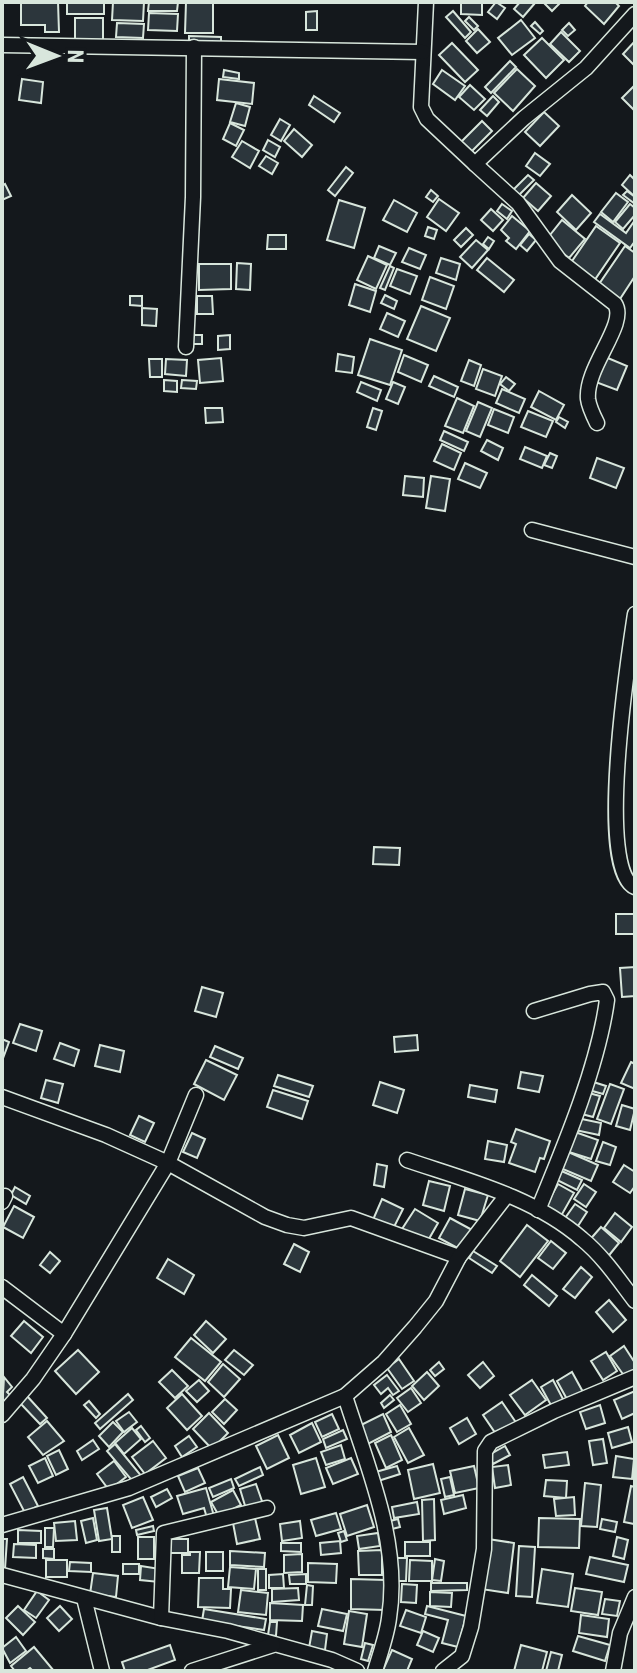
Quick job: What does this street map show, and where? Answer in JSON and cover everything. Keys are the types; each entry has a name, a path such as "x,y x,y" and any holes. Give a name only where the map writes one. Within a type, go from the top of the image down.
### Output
{"street":[{"path":"426,2 421,107 427,119 518,203 560,261 620,311 619,321 594,366 589,386 588,399 597,423"},
{"path":"475,164 524,118 586,68 635,14"},
{"path":"2,45 423,52"},
{"path":"186,347 193,197 194,47"},
{"path":"532,530 635,557"},
{"path":"635,614 620,715 615,808 623,876 635,887"},
{"path":"534,1011 603,992 607,1000 589,1074 562,1153 538,1210"},
{"path":"2,1415 33,1379 64,1334 168,1163 196,1095"},
{"path":"2,1097 106,1135 168,1163 265,1217 287,1225 304,1228 351,1218 459,1257"},
{"path":"407,1160 507,1195 538,1210 582,1238 635,1301"},
{"path":"2,1525 129,1488 345,1396 384,1362 436,1301 459,1257 507,1195"},
{"path":"2,1287 64,1334"},
{"path":"443,1671 462,1656 471,1627 484,1549 485,1451 491,1442 635,1377"},
{"path":"345,1396 391,1553 389,1618 375,1671"},
{"path":"161,1618 164,1533 267,1508"},
{"path":"2,1575 161,1618 228,1631 332,1660 357,1671"},
{"path":"613,1671 628,1635 635,1597"},
{"path":"84,1598 102,1671"},
{"path":"192,1671 274,1645"}],"building":[{"path":"21,2 58,2 59,32 45,32 45,25 21,25"},
{"path":"67,2 104,2 104,14 67,14"},
{"path":"113,2 144,2 143,21 112,20"},
{"path":"149,2 178,2 177,11 148,11"},
{"path":"186,2 213,2 213,33 185,33"},
{"path":"461,2 482,2 482,15 461,14"},
{"path":"496,2 505,8 497,19 488,12"},
{"path":"520,2 535,3 523,17 514,9"},
{"path":"543,2 561,2 552,11"},
{"path":"588,2 615,2 619,6 604,24 585,6"},
{"path":"317,11 317,30 306,30 306,12"},
{"path":"453,11 471,32 465,38 446,17"},
{"path":"149,13 178,14 177,31 148,30"},
{"path":"469,17 478,26 474,30 465,21"},
{"path":"75,18 103,18 103,40 75,40"},
{"path":"521,20 535,38 512,55 498,38"},
{"path":"535,22 543,31 540,34 531,26"},
{"path":"117,23 144,24 143,38 116,37"},
{"path":"569,23 575,30 568,36 562,30"},
{"path":"478,29 490,42 477,53 466,41"},
{"path":"561,32 580,51 569,62 550,44"},
{"path":"189,36 221,37 221,45 189,44"},
{"path":"542,38 564,60 546,78 524,55"},
{"path":"635,41 635,66 623,54"},
{"path":"452,43 478,70 465,82 439,55"},
{"path":"510,61 516,67 491,93 485,87"},
{"path":"517,69 535,86 513,111 494,93"},
{"path":"224,70 239,73 239,79 223,77"},
{"path":"442,70 465,86 455,100 433,84"},
{"path":"22,79 43,82 41,103 19,100"},
{"path":"219,79 254,83 252,104 217,100"},
{"path":"470,85 485,99 474,110 459,97"},
{"path":"635,85 635,111 622,98"},
{"path":"314,96 340,113 334,122 309,105"},
{"path":"493,96 499,102 487,116 480,110"},
{"path":"236,103 250,107 245,126 230,122"},
{"path":"544,112 559,126 540,146 525,132"},
{"path":"280,119 290,125 281,141 271,135"},
{"path":"482,121 492,131 470,153 460,143"},
{"path":"230,123 244,130 236,146 223,139"},
{"path":"294,129 312,145 302,157 284,141"},
{"path":"268,140 280,147 275,157 263,150"},
{"path":"242,141 259,151 250,168 232,157"},
{"path":"535,153 550,164 540,176 526,166"},
{"path":"266,156 278,163 272,174 259,166"},
{"path":"346,167 353,173 335,196 328,190"},
{"path":"528,175 534,180 517,197 512,191"},
{"path":"630,175 635,180 634,196 622,185"},
{"path":"536,183 551,196 538,211 523,198"},
{"path":"5,184 11,196 2,200 2,186"},
{"path":"431,190 438,196 433,202 426,197"},
{"path":"627,191 635,197 635,204 623,195"},
{"path":"616,193 628,202 613,222 601,212"},
{"path":"572,195 591,213 576,230 557,212"},
{"path":"439,199 459,213 446,231 427,217"},
{"path":"339,200 365,208 354,248 327,240"},
{"path":"394,200 417,213 407,232 383,220"},
{"path":"502,204 512,211 507,219 497,211"},
{"path":"630,204 635,208 635,215 623,229 615,222"},
{"path":"491,209 503,220 493,231 481,220"},
{"path":"600,214 626,233 635,220 635,241 630,248 594,222"},
{"path":"512,216 530,231 516,249 506,241 509,238 501,230"},
{"path":"562,220 585,239 569,258 546,240"},
{"path":"596,226 620,243 594,281 570,264"},
{"path":"428,227 437,230 434,239 425,236"},
{"path":"466,228 473,235 461,247 454,240"},
{"path":"529,234 536,240 527,251 520,245"},
{"path":"268,235 286,235 286,249 267,249"},
{"path":"488,237 494,241 489,249 483,244"},
{"path":"476,240 488,250 472,268 460,257"},
{"path":"379,246 396,253 390,265 374,258"},
{"path":"625,246 635,253 635,276 618,302 597,287"},
{"path":"409,248 426,255 420,269 402,262"},
{"path":"368,256 387,265 376,289 357,280"},
{"path":"441,258 460,264 456,280 436,273"},
{"path":"487,258 514,280 504,292 477,270"},
{"path":"237,263 251,264 250,290 236,289"},
{"path":"199,264 231,264 231,289 199,290"},
{"path":"390,266 394,268 385,290 380,288"},
{"path":"397,269 417,276 410,294 390,286"},
{"path":"430,277 454,286 446,309 422,300"},
{"path":"355,284 376,291 370,312 349,305"},
{"path":"385,295 397,301 394,309 381,303"},
{"path":"130,296 142,296 142,306 130,305"},
{"path":"197,296 212,296 213,314 197,314"},
{"path":"421,306 450,318 436,351 407,339"},
{"path":"142,308 157,309 156,326 142,325"},
{"path":"387,313 405,321 398,337 380,329"},
{"path":"191,335 202,335 202,344 191,344"},
{"path":"230,335 230,349 218,350 218,336"},
{"path":"370,339 402,350 390,385 358,375"},
{"path":"338,354 354,357 352,373 336,371"},
{"path":"404,355 428,365 421,382 398,372"},
{"path":"603,356 627,366 617,390 593,381"},
{"path":"221,358 223,381 200,383 198,360"},
{"path":"149,359 162,359 162,377 150,377"},
{"path":"166,359 187,360 186,376 165,374"},
{"path":"469,360 481,365 474,386 461,381"},
{"path":"483,369 502,376 495,396 476,389"},
{"path":"434,376 458,387 454,397 429,386"},
{"path":"506,377 515,384 509,391 500,384"},
{"path":"164,380 177,381 177,392 164,391"},
{"path":"182,380 197,381 196,389 181,388"},
{"path":"361,382 381,390 377,401 357,392"},
{"path":"393,382 405,387 398,404 386,399"},
{"path":"502,389 525,399 519,413 496,403"},
{"path":"539,391 564,405 556,420 531,407"},
{"path":"457,398 474,406 463,433 445,426"},
{"path":"478,402 492,408 480,437 466,431"},
{"path":"205,408 222,408 223,422 206,423"},
{"path":"373,408 382,411 376,430 367,427"},
{"path":"494,409 514,417 508,433 488,425"},
{"path":"528,411 553,421 546,437 521,427"},
{"path":"559,417 568,422 565,428 556,422"},
{"path":"444,431 468,442 464,451 440,440"},
{"path":"487,440 503,448 498,460 481,451"},
{"path":"442,444 461,453 454,470 434,461"},
{"path":"525,447 547,456 542,468 520,459"},
{"path":"550,453 557,456 552,468 544,465"},
{"path":"597,458 624,468 616,488 590,478"},
{"path":"465,463 487,473 480,488 458,479"},
{"path":"405,476 424,478 423,497 403,495"},
{"path":"431,476 450,479 445,511 426,508"},
{"path":"374,847 400,848 399,865 373,864"},
{"path":"616,914 635,914 635,934 616,934"},
{"path":"635,967 635,996 622,997 620,968"},
{"path":"202,987 223,993 216,1017 195,1011"},
{"path":"20,1024 42,1031 36,1051 13,1043"},
{"path":"417,1035 418,1050 395,1052 394,1037"},
{"path":"2,1039 9,1042 2,1061"},
{"path":"60,1043 79,1050 74,1066 54,1059"},
{"path":"100,1045 124,1051 120,1072 95,1066"},
{"path":"215,1046 243,1058 238,1069 210,1057"},
{"path":"206,1060 237,1075 224,1100 194,1084"},
{"path":"631,1062 635,1064 635,1089 621,1083"},
{"path":"521,1072 543,1076 539,1092 518,1088"},
{"path":"278,1075 313,1086 309,1097 274,1086"},
{"path":"46,1080 63,1084 58,1103 41,1098"},
{"path":"587,1080 606,1086 603,1094 585,1089"},
{"path":"380,1082 404,1090 397,1113 373,1105"},
{"path":"610,1084 624,1089 611,1124 597,1119"},
{"path":"470,1085 497,1090 495,1102 468,1097"},
{"path":"273,1090 308,1101 302,1119 267,1107"},
{"path":"585,1092 600,1096 593,1117 578,1113"},
{"path":"622,1105 635,1109 630,1130 616,1126"},
{"path":"139,1116 154,1123 145,1142 130,1135"},
{"path":"577,1118 601,1123 599,1135 575,1130"},
{"path":"516,1129 550,1141 544,1159 540,1158 535,1172 509,1163 516,1144 511,1142"},
{"path":"575,1132 598,1140 591,1159 569,1152"},
{"path":"192,1133 205,1139 197,1158 183,1152"},
{"path":"488,1141 507,1145 504,1162 485,1159"},
{"path":"603,1142 616,1147 610,1165 596,1161"},
{"path":"566,1151 598,1165 591,1181 558,1167"},
{"path":"377,1164 387,1166 384,1187 374,1185"},
{"path":"624,1165 635,1172 635,1186 630,1193 613,1182"},
{"path":"557,1169 582,1180 577,1190 553,1178"},
{"path":"429,1181 450,1186 444,1211 423,1205"},
{"path":"558,1184 574,1193 561,1216 545,1207"},
{"path":"584,1184 596,1192 586,1207 574,1199"},
{"path":"15,1187 30,1196 26,1204 11,1195"},
{"path":"465,1189 488,1195 480,1221 458,1215"},
{"path":"382,1199 403,1209 392,1231 372,1222"},
{"path":"575,1204 587,1212 576,1229 563,1221"},
{"path":"14,1206 34,1217 23,1238 3,1227"},
{"path":"415,1209 438,1223 426,1244 402,1229"},
{"path":"615,1213 632,1227 621,1242 604,1228"},
{"path":"450,1218 474,1231 463,1251 439,1238"},
{"path":"527,1225 548,1241 520,1277 500,1261"},
{"path":"601,1227 619,1243 606,1259 587,1243"},
{"path":"551,1241 566,1253 553,1269 538,1258"},
{"path":"294,1244 309,1252 300,1272 284,1264"},
{"path":"473,1251 497,1266 492,1273 469,1258"},
{"path":"50,1252 60,1261 50,1273 40,1265"},
{"path":"168,1259 194,1275 184,1294 157,1278"},
{"path":"581,1267 592,1277 575,1298 563,1289"},
{"path":"532,1275 557,1296 549,1306 524,1285"},
{"path":"609,1300 626,1320 613,1332 596,1312"},
{"path":"24,1321 43,1337 31,1353 11,1336"},
{"path":"206,1321 226,1339 213,1353 194,1335"},
{"path":"191,1338 221,1362 205,1381 175,1357"},
{"path":"624,1346 635,1363 635,1371 625,1377 610,1356"},
{"path":"78,1350 99,1372 76,1394 55,1371"},
{"path":"234,1350 253,1365 244,1375 225,1360"},
{"path":"606,1352 617,1371 603,1380 591,1361"},
{"path":"399,1359 414,1381 402,1389 387,1368"},
{"path":"439,1362 444,1369 435,1376 430,1370"},
{"path":"483,1362 494,1376 480,1388 468,1375"},
{"path":"223,1364 240,1379 224,1397 208,1382"},
{"path":"172,1370 188,1386 175,1398 159,1382"},
{"path":"427,1372 439,1386 424,1400 412,1386"},
{"path":"572,1372 583,1392 568,1401 557,1381"},
{"path":"387,1375 399,1391 393,1395 388,1388 381,1394 374,1385"},
{"path":"4,1377 12,1387 7,1392 14,1399 2,1411"},
{"path":"199,1380 209,1391 197,1402 186,1391"},
{"path":"532,1380 546,1400 525,1415 510,1395"},
{"path":"553,1380 564,1401 552,1407 541,1387"},
{"path":"411,1388 421,1403 408,1412 397,1398"},
{"path":"635,1391 635,1413 622,1419 614,1400"},
{"path":"128,1394 133,1400 100,1429 95,1423"},
{"path":"182,1394 202,1416 187,1430 167,1408"},
{"path":"390,1395 394,1400 384,1408 381,1403"},
{"path":"27,1396 47,1418 40,1424 20,1403"},
{"path":"225,1399 237,1410 224,1424 212,1412"},
{"path":"89,1401 100,1414 96,1418 84,1405"},
{"path":"502,1402 517,1424 498,1437 483,1415"},
{"path":"400,1405 411,1424 397,1432 386,1414"},
{"path":"600,1405 605,1423 586,1429 580,1412"},
{"path":"129,1412 137,1422 124,1432 116,1421"},
{"path":"209,1413 228,1433 212,1449 193,1429"},
{"path":"332,1414 339,1429 322,1437 315,1422"},
{"path":"383,1414 391,1432 366,1445 357,1427"},
{"path":"467,1418 476,1434 459,1444 450,1428"},
{"path":"47,1421 64,1441 43,1455 28,1437"},
{"path":"113,1422 123,1432 109,1447 99,1436"},
{"path":"312,1423 321,1442 299,1453 290,1435"},
{"path":"141,1426 150,1438 145,1442 136,1430"},
{"path":"628,1427 632,1442 612,1448 608,1433"},
{"path":"132,1428 141,1439 124,1454 115,1443"},
{"path":"409,1428 424,1455 408,1463 394,1437"},
{"path":"343,1430 347,1439 326,1448 323,1439"},
{"path":"278,1435 289,1458 267,1469 256,1446"},
{"path":"391,1435 402,1460 386,1468 375,1443"},
{"path":"189,1436 197,1447 182,1457 175,1446"},
{"path":"603,1439 607,1463 593,1465 589,1441"},
{"path":"93,1440 99,1449 82,1460 77,1451"},
{"path":"153,1441 166,1458 145,1474 132,1457"},
{"path":"115,1444 143,1478 135,1484 107,1451"},
{"path":"341,1445 345,1459 326,1465 321,1452"},
{"path":"505,1446 510,1455 493,1464 489,1455"},
{"path":"59,1450 68,1469 56,1475 47,1456"},
{"path":"567,1452 569,1465 545,1468 543,1455"},
{"path":"616,1456 634,1459 632,1479 613,1477"},
{"path":"45,1458 53,1476 38,1483 29,1466"},
{"path":"316,1458 325,1487 301,1494 293,1465"},
{"path":"351,1458 358,1474 333,1484 326,1468"},
{"path":"114,1461 126,1477 109,1490 97,1474"},
{"path":"433,1464 440,1493 414,1499 408,1470"},
{"path":"508,1465 511,1485 495,1488 492,1467"},
{"path":"397,1466 400,1474 375,1482 372,1473"},
{"path":"474,1466 479,1488 455,1493 450,1471"},
{"path":"260,1467 263,1475 239,1486 235,1479"},
{"path":"198,1468 205,1483 185,1492 178,1476"},
{"path":"23,1477 38,1506 25,1513 10,1484"},
{"path":"450,1477 454,1495 445,1497 441,1479"},
{"path":"231,1479 234,1488 213,1497 209,1488"},
{"path":"546,1480 567,1481 566,1498 544,1496"},
{"path":"585,1483 601,1485 597,1527 581,1526"},
{"path":"256,1484 263,1504 246,1509 240,1489"},
{"path":"631,1486 635,1487 634,1524 624,1522"},
{"path":"206,1488 214,1516 207,1518 204,1508 183,1514 177,1496"},
{"path":"167,1489 172,1498 156,1507 151,1497"},
{"path":"233,1490 241,1505 219,1516 211,1502"},
{"path":"463,1495 466,1508 444,1514 441,1500"},
{"path":"143,1497 153,1520 132,1528 123,1505"},
{"path":"574,1497 575,1515 556,1516 554,1499"},
{"path":"434,1499 435,1540 423,1541 422,1500"},
{"path":"417,1502 419,1514 394,1518 392,1507"},
{"path":"367,1505 374,1527 347,1536 340,1514"},
{"path":"107,1508 112,1539 99,1541 94,1510"},
{"path":"336,1513 341,1529 316,1536 311,1520"},
{"path":"93,1518 97,1540 86,1543 81,1521"},
{"path":"255,1518 260,1539 237,1544 233,1523"},
{"path":"539,1518 580,1519 579,1548 538,1547"},
{"path":"398,1519 400,1527 388,1530 386,1522"},
{"path":"602,1519 617,1522 615,1532 600,1529"},
{"path":"75,1521 77,1540 56,1541 54,1523"},
{"path":"300,1521 302,1538 282,1541 280,1524"},
{"path":"153,1526 154,1531 137,1535 136,1530"},
{"path":"45,1528 54,1528 53,1547 45,1547"},
{"path":"18,1530 41,1531 41,1543 18,1543"},
{"path":"344,1531 347,1540 341,1542 338,1533"},
{"path":"378,1533 380,1546 359,1549 357,1536"},
{"path":"112,1536 120,1536 120,1552 112,1552"},
{"path":"138,1537 154,1537 154,1559 138,1559"},
{"path":"617,1537 628,1540 624,1559 613,1556"},
{"path":"2,1539 7,1539 5,1569 2,1569"},
{"path":"166,1539 188,1539 188,1553 166,1553"},
{"path":"488,1539 514,1543 508,1593 481,1589"},
{"path":"340,1541 341,1553 321,1555 320,1543"},
{"path":"405,1542 430,1542 430,1556 405,1556"},
{"path":"281,1543 301,1543 301,1552 281,1551"},
{"path":"14,1544 36,1545 36,1558 13,1557"},
{"path":"519,1546 535,1547 532,1597 516,1596"},
{"path":"43,1549 54,1549 54,1559 43,1558"},
{"path":"382,1550 382,1575 359,1575 358,1551"},
{"path":"230,1551 265,1553 264,1567 230,1565"},
{"path":"190,1552 200,1552 199,1573 182,1573 182,1555 190,1555"},
{"path":"206,1552 223,1552 223,1571 206,1571"},
{"path":"302,1554 302,1572 284,1573 284,1555"},
{"path":"590,1557 628,1565 624,1582 586,1574"},
{"path":"393,1558 407,1558 406,1581 392,1581"},
{"path":"435,1559 444,1561 441,1581 432,1580"},
{"path":"46,1560 67,1560 67,1577 46,1577"},
{"path":"410,1560 432,1561 432,1581 409,1581"},
{"path":"70,1562 91,1563 91,1572 69,1571"},
{"path":"308,1563 337,1564 336,1583 308,1582"},
{"path":"123,1564 139,1564 139,1574 123,1574"},
{"path":"141,1566 160,1569 159,1582 140,1580"},
{"path":"230,1567 256,1569 254,1589 228,1587"},
{"path":"258,1569 266,1569 266,1590 258,1590"},
{"path":"542,1569 573,1574 568,1607 537,1603"},
{"path":"93,1573 118,1576 116,1597 90,1594"},
{"path":"283,1574 284,1588 269,1588 269,1575"},
{"path":"306,1574 306,1584 290,1584 289,1575"},
{"path":"199,1578 223,1578 223,1589 231,1589 230,1608 198,1607"},
{"path":"351,1579 386,1580 385,1610 351,1609"},
{"path":"431,1583 467,1583 467,1590 431,1591"},
{"path":"402,1584 417,1585 416,1603 401,1602"},
{"path":"307,1585 313,1586 312,1605 305,1605"},
{"path":"298,1588 299,1600 272,1602 272,1589"},
{"path":"575,1588 602,1592 598,1615 571,1611"},
{"path":"241,1590 268,1593 266,1615 238,1612"},
{"path":"37,1591 49,1600 36,1618 24,1610"},
{"path":"430,1592 452,1593 451,1607 430,1606"},
{"path":"605,1599 620,1601 617,1616 602,1614"},
{"path":"270,1603 303,1605 302,1621 270,1620"},
{"path":"18,1606 35,1622 23,1635 6,1618"},
{"path":"60,1606 72,1619 59,1631 47,1618"},
{"path":"427,1606 466,1616 458,1647 442,1643 448,1620 425,1614"},
{"path":"204,1609 266,1619 264,1630 202,1621"},
{"path":"322,1609 347,1614 343,1631 318,1626"},
{"path":"406,1610 426,1617 421,1633 400,1626"},
{"path":"349,1611 367,1614 362,1647 344,1644"},
{"path":"581,1615 609,1619 607,1637 579,1633"},
{"path":"270,1622 277,1622 276,1636 268,1635"},
{"path":"312,1631 327,1634 325,1650 309,1648"},
{"path":"423,1631 439,1638 433,1652 417,1645"},
{"path":"578,1636 610,1645 605,1661 573,1651"},
{"path":"16,1637 26,1651 10,1663 2,1648"},
{"path":"365,1643 373,1645 368,1661 361,1659"},
{"path":"170,1645 175,1660 145,1671 125,1671 122,1662"},
{"path":"521,1645 547,1652 542,1671 514,1671"},
{"path":"34,1647 54,1671 33,1671 30,1668 15,1671 11,1666"},
{"path":"392,1650 412,1659 407,1671 383,1670"},
{"path":"551,1652 562,1655 558,1671 546,1671"}]}
